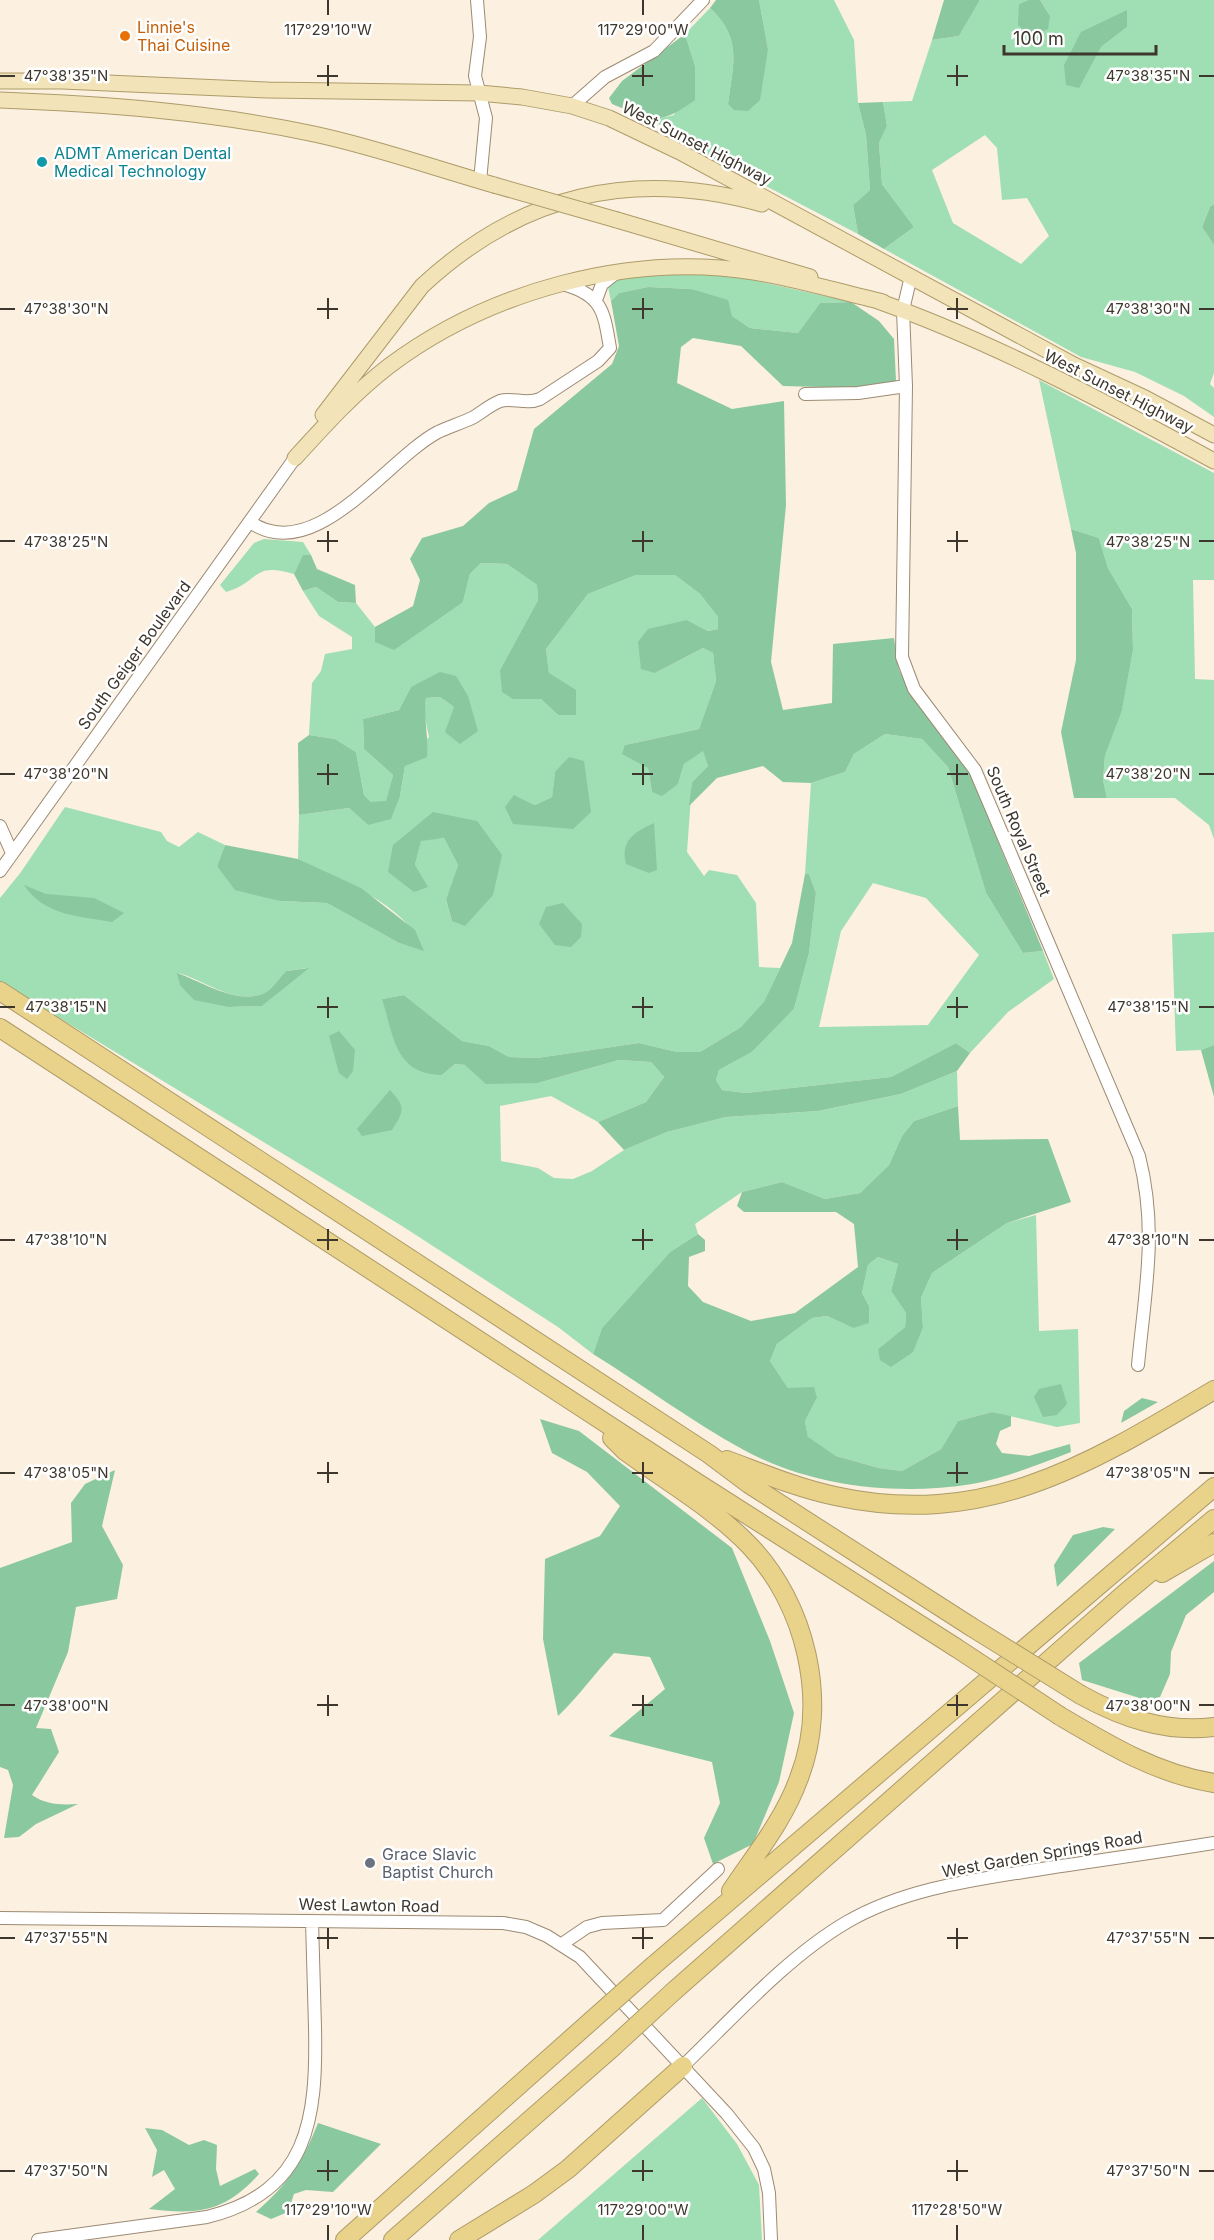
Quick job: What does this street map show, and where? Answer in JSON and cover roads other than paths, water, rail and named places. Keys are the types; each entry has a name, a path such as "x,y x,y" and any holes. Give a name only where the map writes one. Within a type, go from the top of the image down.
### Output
{"highway":[{"path":"0,992 709,1454 749,1484 1081,1695 1112,1712 1140,1723 1173,1728 1214,1727"},
{"path":"0,1028 586,1411 1060,1716 1142,1762 1191,1780 1214,1783"},
{"path":"709,1454 797,1486 836,1496 880,1503 965,1503 1018,1490 1066,1473 1125,1443 1214,1390"},
{"path":"586,1411 625,1451 717,1518 747,1543 766,1564 782,1590 798,1624 807,1653 811,1702 810,1736 800,1778 776,1825 717,1912"},
{"path":"345,2240 654,1965 1054,1621 1214,1487"},
{"path":"393,2240 612,2048 674,1990 1124,1595 1214,1519"},
{"path":"1124,1595 1214,1543"},
{"path":"459,2240 518,2205 568,2169 683,2066"}],"main road":[{"name":"West Sunset Highway","path":"0,81 62,81 268,90 479,93 522,97 572,106 609,118 660,142 1074,365 1145,398 1214,435"},
{"name":"West Sunset Highway","path":"0,100 130,108 248,122 356,144 768,262 883,302 1000,350 1214,461"},
{"path":"295,458 351,376 422,286 439,270 507,223 570,200 621,189 649,187 668,187 733,196 789,211"},
{"path":"295,458 346,402 414,349 486,310 566,285 616,273 682,268 754,272 883,302"}],"street":[{"path":"477,0 480,37 475,76 486,118 487,183"},
{"path":"572,106 605,77 654,51 703,0"},
{"path":"596,300 602,284 616,273"},
{"name":"South Royal Street","path":"911,276 903,310 906,386 902,657 914,689 963,751 978,776 1139,1156 1148,1192 1150,1224 1138,1365"},
{"path":"250,522 263,530 276,534 295,532 314,525 361,495 403,458 439,432 474,417 500,401 530,402 540,399 576,377 610,350 605,321 596,300 580,289 566,285"},
{"path":"805,394 858,393 906,386"},
{"name":"South Geiger Boulevard","path":"0,872 295,458"},
{"path":"0,826 12,853"},
{"name":"West Garden Springs Road","path":"683,2066 789,1967 829,1933 884,1905 924,1892 982,1878 1214,1843"},
{"path":"562,1944 588,1927 602,1923 663,1920 718,1869"},
{"name":"West Lawton Road","path":"0,1918 503,1923 526,1927 562,1944 580,1957 734,2122 759,2157 769,2193 771,2240"},
{"path":"38,2240 179,2221 231,2211 251,2200 276,2181 299,2150 309,2128 313,2110 316,2064 312,1921"}],"place":[{"name":"Linnie's Thai Cuisine","path":"125,36"},
{"name":"ADMT American Dental Medical Technology","path":"42,162"},
{"name":"Grace Slavic Baptist Church","path":"370,1863"}]}
